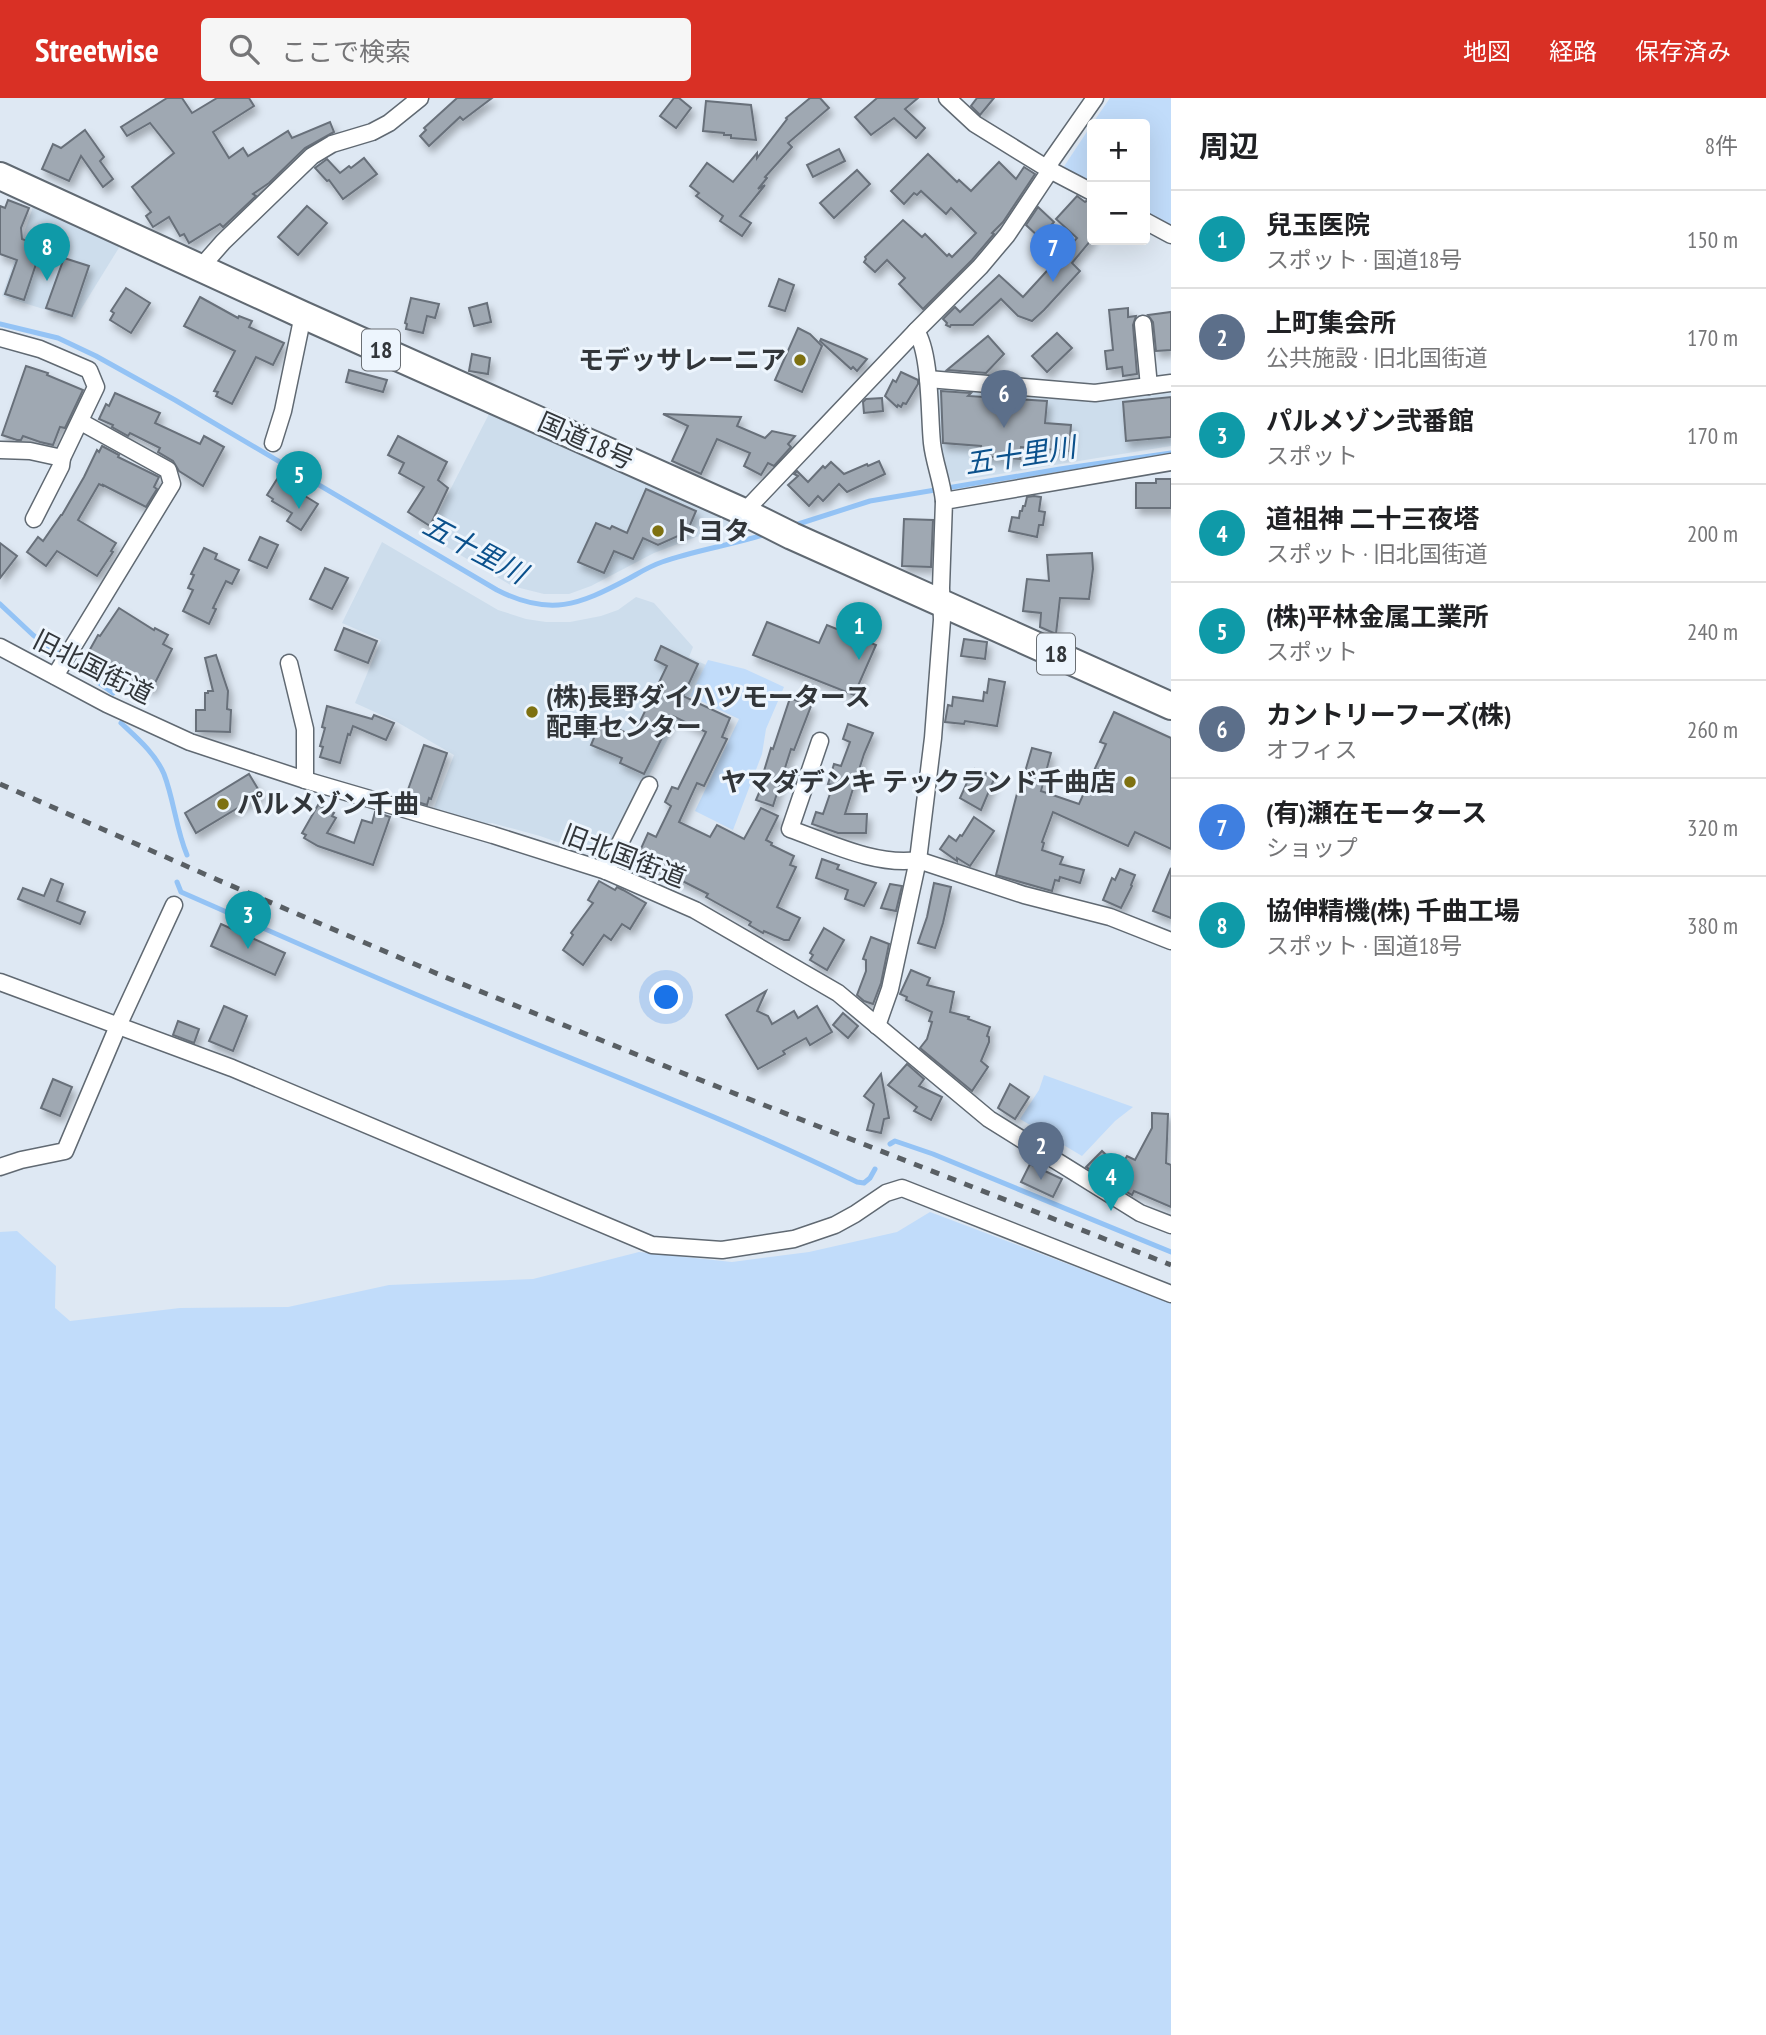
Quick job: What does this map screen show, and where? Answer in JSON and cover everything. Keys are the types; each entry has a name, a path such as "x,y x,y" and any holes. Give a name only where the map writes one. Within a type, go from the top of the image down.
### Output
{"highway":[{"name":"国道18号","path":"0,176 1171,706"}],"street":[{"path":"201,267 223,242 312,156 331,144 372,132 389,123 420,98"},
{"path":"947,98 975,124 1087,189"},
{"path":"753,516 916,331 1007,235 1051,161 1095,98"},
{"path":"1150,224 1171,235"},
{"path":"272,443 283,411 303,315"},
{"path":"1143,324 1149,386"},
{"path":"877,1026 890,989 918,860 933,738 942,620 943,493 932,445 928,379 921,338 916,331"},
{"path":"0,338 40,349 89,370 96,387 34,519"},
{"path":"928,379 1094,393 1171,383"},
{"path":"62,665 172,484 168,470 81,422"},
{"path":"0,450 30,451 62,458"},
{"path":"943,493 1171,462"},
{"name":"旧北国街道","path":"0,648 62,665 107,704 190,742 606,871 695,910 838,993 989,1119 1140,1213 1171,1225"},
{"path":"289,663 305,729 304,779"},
{"path":"820,741 790,829 866,855 901,862 918,860 1024,895 1110,917 1171,941"},
{"path":"606,871 649,785"},
{"path":"0,1167 65,1151 118,1026 174,905"},
{"path":"0,982 232,1068 652,1245 722,1250 794,1239 835,1225 886,1193 902,1188 1171,1294"}],"shaded area":[{"path":"1110,98 1171,98 1171,225 1150,214 1150,119 1095,119"},
{"path":"1087,132 1087,181 1063,168"},
{"path":"33,207 120,246 75,319 2,296"},
{"path":"934,385 1171,389 1171,446 951,482 937,444"},
{"path":"489,414 737,523 730,530 696,537 654,553 591,586 569,594 544,594 512,586 427,535"},
{"path":"382,542 498,610 526,619 570,622 618,610 636,597 654,603 693,647 689,657 706,665 606,859 540,836 492,823 479,824 433,810 454,755 397,722 355,703 381,640 342,623"},
{"path":"708,660 745,669 784,687 766,729 762,754 733,830 695,811 739,719 690,696"},
{"path":"1044,1075 1133,1107 1115,1121 1082,1156 1020,1119 1039,1090"},
{"path":"930,1212 1171,1303 1171,2035 0,2035 0,1232 17,1231 56,1266 55,1308 70,1321 180,1308 288,1307 389,1285 533,1279 639,1252 732,1262 809,1252 897,1232"}],"building":[{"path":"167,98 182,98 192,113 217,98 249,98 254,106 213,132 229,158 243,148 248,156 288,131 292,138 330,122 334,132 305,148 269,183 253,194 256,196 223,227 220,224 189,243 184,234 180,236 169,217 153,227 146,216 151,212 132,187 174,153 150,123 127,136 121,127"},
{"path":"457,98 492,98 463,120 460,117 429,146 420,136 426,130 424,128"},
{"path":"674,98 679,98 691,108 676,128 660,116"},
{"path":"810,98 820,98 829,108 788,143 792,147 765,177 767,178 758,189 765,185 740,216 751,223 742,236 720,221 723,216 696,196 699,193 690,186 707,163 733,182 757,153 757,158 786,118"},
{"path":"877,98 918,98 905,109 925,128 916,138 894,118 871,135 855,117"},
{"path":"977,98 994,98 980,115 971,106"},
{"path":"706,101 751,105 756,140 731,138 731,135 724,133 703,131"},
{"path":"85,130 104,157 100,161 113,179 103,187 81,156 69,181 42,169 53,144 61,148"},
{"path":"839,149 845,161 813,177 807,165"},
{"path":"928,154 957,182 959,180 971,191 999,162 1016,179 1024,167 1035,174 1003,222 992,233 994,234 923,309 899,284 905,278 887,260 875,272 864,262 865,257 903,220 922,237 925,234 947,256 949,254 952,257 976,233 951,208 946,214 921,191 917,195 914,193 904,204 891,191"},
{"path":"364,158 377,174 343,199 329,180 315,168 327,159 340,173"},
{"path":"857,170 870,184 834,218 820,203"},
{"path":"1077,196 1087,201 1087,245 1072,263 1080,271 1044,310 1032,321 1018,316 1001,299 973,325 946,325 943,319 955,307 960,312 999,275 1023,297 1077,238 1056,219"},
{"path":"8,200 29,208 21,228 22,239 42,246 24,300 5,294 17,260 0,254 0,206 5,208"},
{"path":"307,206 327,223 298,255 278,237"},
{"path":"1038,207 1054,222 1040,238 1026,225"},
{"path":"64,258 89,266 72,316 46,308"},
{"path":"779,279 794,285 785,311 769,306"},
{"path":"126,288 150,303 131,333 110,320 114,313 111,311"},
{"path":"200,297 238,318 239,316 252,321 249,327 284,343 273,365 256,357 232,404 216,396 218,392 214,391 235,351 184,326"},
{"path":"411,298 439,304 435,318 427,316 423,333 406,329"},
{"path":"487,303 491,322 474,326 469,308"},
{"path":"1128,308 1128,317 1136,316 1133,325 1137,374 1123,376 1122,367 1107,369 1105,351 1113,350 1109,310"},
{"path":"1171,312 1171,350 1156,351 1153,322 1148,315"},
{"name":"モデッサレーニア","path":"798,328 810,334 822,346 802,392 775,380"},
{"path":"1057,333 1072,348 1047,372 1032,356"},
{"path":"988,336 1004,354 986,373 947,370"},
{"path":"821,339 867,359 857,371 853,367 851,369 820,341"},
{"path":"472,354 490,358 488,374 469,371"},
{"path":"26,366 83,390 65,428 60,427 53,445 23,436 21,440 17,440 2,435"},
{"path":"349,370 387,380 383,392 346,382"},
{"path":"901,372 918,380 918,384 906,404 897,407 885,396 893,380 896,382"},
{"path":"941,391 971,393 968,396 1047,401 1045,423 1071,425 1069,451 1021,447 1020,459 980,456 981,446 943,443"},
{"path":"115,393 160,413 155,423 200,444 204,436 224,447 203,486 179,471 173,461 158,452 160,448 130,433 128,436 99,419"},
{"path":"1171,397 1171,437 1126,441 1123,402"},
{"path":"882,398 883,411 864,413 863,402 866,399"},
{"path":"663,414 741,417 737,426 765,438 772,431 795,436 788,444 791,447 774,466 768,463 761,475 744,466 750,453 717,439 701,474 672,461 688,426"},
{"path":"398,436 447,462 438,480 448,488 430,526 408,512 424,487 399,473 404,463 388,455"},
{"path":"102,446 159,477 154,487 157,489 146,507 99,484 78,520 116,543 97,576 57,551 46,566 27,552 38,537 43,541 62,515 97,450 99,452"},
{"path":"879,461 885,474 847,492 839,484 823,501 818,496 809,506 788,485 798,476 794,474 797,471 808,482 823,466 825,468 831,462 844,474"},
{"path":"277,479 318,504 301,530 287,521 292,513 267,495"},
{"path":"1156,479 1171,479 1171,508 1136,508 1136,483 1156,483"},
{"name":"トヨタ","path":"646,489 696,511 687,532 658,545 643,538 633,559 614,551 604,573 578,562 596,523 627,533"},
{"path":"1027,497 1041,497 1039,511 1045,512 1037,537 1009,531 1012,517 1019,518"},
{"path":"904,519 933,520 931,567 902,566"},
{"path":"260,537 278,545 267,568 249,560"},
{"path":"0,543 17,556 0,578"},
{"path":"204,548 217,554 215,559 239,570 232,584 226,581 213,608 216,609 209,624 183,611 193,590 188,588 194,575 191,574"},
{"path":"1092,553 1089,599 1060,598 1056,634 1040,627 1041,613 1023,611 1027,579 1049,581 1047,555"},
{"path":"325,568 348,578 332,609 310,599"},
{"path":"119,608 154,630 155,628 168,635 163,644 172,649 152,689 118,670 111,680 95,670 101,661 88,653"},
{"path":"767,622 819,643 827,625 876,645 854,695 753,655"},
{"path":"344,628 377,641 368,663 335,650"},
{"path":"964,639 987,642 985,659 961,656"},
{"path":"661,646 698,664 683,696 730,718 722,737 727,739 704,786 697,783 679,822 710,837 717,825 744,839 761,808 778,816 766,840 794,856 790,865 796,867 777,907 800,918 789,940 764,931 763,933 749,925 751,922 706,897 708,894 655,867 652,873 634,864 648,833 656,837 671,806 665,802 672,787 678,789 706,732 673,716 644,774 620,763 622,758 591,745 601,721 633,736 667,666 655,660"},
{"path":"216,655 228,691 230,732 196,731 196,710 205,710 205,693 213,691 205,658"},
{"path":"989,679 1005,682 997,726 965,721 964,724 945,722 948,705 952,706 953,697 983,701"},
{"path":"790,698 811,706 794,750 791,749 773,806 756,800 768,772 764,771"},
{"path":"327,706 372,719 374,715 394,723 386,740 353,726 340,763 320,757"},
{"name":"ヤマダデンキ テックランド千曲店","path":"1114,712 1171,738 1171,849 1135,832 1128,846 1053,812 1042,842 1042,850 1063,857 1060,864 1084,870 1080,883 1060,877 1059,881 1055,880 1052,891 996,875 1020,782 1032,748 1051,753 1041,791 1079,804 1106,744 1100,742"},
{"path":"848,724 873,733 845,814 867,814 866,833 838,833 812,824 816,812 823,814 833,785 828,784 834,764 841,766 850,742 843,739"},
{"path":"424,745 447,753 427,805 405,798"},
{"path":"975,769 995,777 981,810 960,798"},
{"name":"パルメゾン千曲","path":"249,774 261,794 196,833 185,813"},
{"path":"318,805 334,813 332,816 336,818 327,833 354,843 362,820 372,823 375,812 390,817 373,865 318,846 304,838 306,835 302,833"},
{"path":"974,817 994,831 970,866 940,849 949,836 956,841 962,836"},
{"path":"822,859 839,865 837,869 876,883 864,906 845,899 848,890 816,878"},
{"path":"1171,868 1171,918 1153,911"},
{"path":"1120,869 1135,875 1121,908 1103,900 1112,878 1115,880"},
{"path":"51,879 63,884 57,901 85,912 80,924 18,899 23,888 44,896"},
{"path":"599,881 615,890 617,887 646,903 630,929 622,924 611,940 604,935 583,965 563,950 573,935 571,933 593,903 588,900"},
{"path":"934,883 951,887 935,948 918,943"},
{"path":"890,884 902,886 896,911 881,908"},
{"path":"221,924 285,953 275,975 211,946"},
{"path":"824,928 844,940 827,970 810,960 813,955 810,953"},
{"path":"871,937 889,944 881,983 873,1004 857,995 866,971 866,960 863,959"},
{"path":"911,970 930,978 927,985 954,992 950,1012 990,1027 987,1036 989,1042 981,1061 988,1067 972,1091 920,1048 927,1039 932,1012 906,1000 907,997 900,994"},
{"path":"766,991 757,1011 768,1016 772,1024 794,1011 798,1018 817,1006 832,1032 810,1045 806,1038 758,1069 726,1015"},
{"path":"224,1006 247,1016 233,1051 209,1041"},
{"path":"843,1013 858,1026 848,1038 833,1025"},
{"path":"178,1021 199,1029 194,1043 173,1035"},
{"path":"907,1064 924,1079 919,1086 942,1097 931,1120 914,1111 917,1107 888,1085"},
{"path":"881,1074 889,1118 884,1119 881,1133 867,1130 874,1104 864,1096"},
{"path":"53,1079 72,1087 60,1116 41,1108"},
{"path":"1010,1084 1029,1097 1015,1119 998,1108"},
{"path":"1152,1113 1168,1114 1166,1163 1171,1165 1171,1207 1134,1191 1132,1195 1086,1167 1102,1151 1120,1168 1127,1156 1135,1160 1152,1128"},
{"path":"1030,1164 1062,1179 1053,1197 1021,1182"}],"waterway":[{"name":"五十里川","path":"0,324 58,338 96,356 497,590 533,603 549,605 579,601 662,562 766,534"},
{"name":"五十里川","path":"792,526 870,501 1171,453"},
{"path":"0,604 33,635 113,693"},
{"path":"121,723 145,746 160,766 187,855"},
{"path":"177,882 181,892 396,986 712,1116 857,1182 864,1183 875,1169"},
{"path":"890,1144 895,1141 933,1154 1171,1252"}],"railway":[{"path":"0,784 445,977 1171,1265"}],"place":[{"name":"協伸精機(株) 千曲工場","path":"47,281"},
{"name":"(有)瀬在モータース","path":"1053,282"},
{"name":"モデッサレーニア","path":"800,360"},
{"name":"カントリーフーズ(株)","path":"1004,428"},
{"name":"(株)平林金属工業所","path":"299,509"},
{"name":"トヨタ","path":"658,531"},
{"name":"兒玉医院","path":"859,660"},
{"name":"(株)長野ダイハツモータース 配車センター","path":"532,712"},
{"name":"ヤマダデンキ テックランド千曲店","path":"1130,782"},
{"name":"パルメゾン千曲","path":"223,804"},
{"name":"パルメゾン弐番館","path":"248,949"},
{"name":"上町集会所","path":"1041,1180"},
{"name":"道祖神 二十三夜塔","path":"1111,1211"}]}
